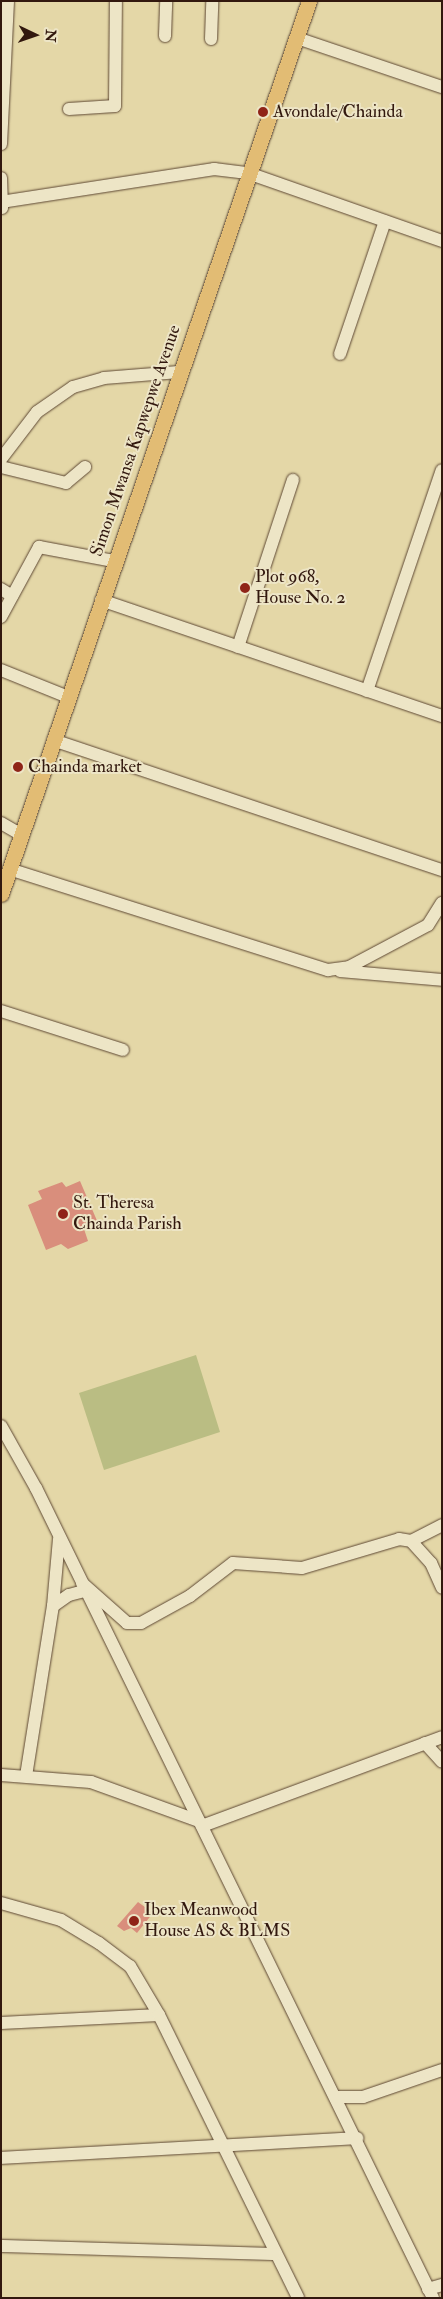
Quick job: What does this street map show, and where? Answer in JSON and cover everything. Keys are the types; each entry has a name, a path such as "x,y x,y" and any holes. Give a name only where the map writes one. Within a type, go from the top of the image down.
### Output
{"main road":[{"name":"Simon Mwansa Kapwepwe Avenue","path":"1,894 179,372 309,1"}],"street":[{"path":"1,144 8,1"},
{"path":"69,109 115,106 116,1"},
{"path":"165,36 166,1"},
{"path":"211,40 212,1"},
{"path":"297,38 442,86"},
{"path":"1,178 2,205 199,169 248,173 442,241"},
{"path":"340,354 385,221"},
{"path":"1,459 37,412 73,387 104,378 179,372"},
{"path":"1,467 66,483 84,467"},
{"path":"367,691 442,470"},
{"path":"238,647 293,480"},
{"path":"1,617 7,593 42,546 114,561"},
{"path":"101,600 442,716"},
{"path":"1,670 68,697"},
{"path":"53,740 442,870"},
{"path":"1,823 20,834"},
{"path":"9,869 328,970 442,980"},
{"path":"328,970 349,967 428,925 442,904"},
{"path":"1,1011 123,1050"},
{"path":"1,1426 15,1449 357,2138 430,2294 442,2285"},
{"path":"1,1450 15,1449"},
{"path":"78,1579 127,1623 142,1623 190,1596 233,1563 302,1568 400,1539 411,1540 442,1526"},
{"path":"26,1776 53,1606 59,1539"},
{"path":"411,1540 431,1563 442,1588"},
{"path":"53,1606 69,1595 84,1591"},
{"path":"1,1775 92,1782 200,1824 442,1737"},
{"path":"425,1744 442,1762"},
{"path":"1,1902 61,1920 99,1943 130,1966 159,2015 298,2298"},
{"path":"1,2023 159,2015"},
{"path":"336,2097 362,2097 442,2070"},
{"path":"1,2158 222,2143 357,2138"},
{"path":"1,2246 275,2254"}],"green space":[{"path":"196,1355 220,1432 104,1470 79,1393"}],"building":[{"name":"St. Theresa Chainda Parish","path":"80,1181 98,1223 84,1229 88,1241 68,1249 61,1244 46,1250 28,1205 42,1199 38,1191 62,1182 66,1187"},
{"name":"Ibex Meanwood House AS & BLMS","path":"138,1902 153,1913 137,1933 131,1928 124,1931 117,1926"}],"place":[{"name":"Avondale/Chainda","path":"263,112"},
{"name":"Plot 968, House No. 2","path":"245,588"},
{"name":"Chainda market","path":"18,767"},
{"name":"St. Theresa Chainda Parish","path":"63,1214"},
{"name":"Ibex Meanwood House AS & BLMS","path":"134,1921"}]}
